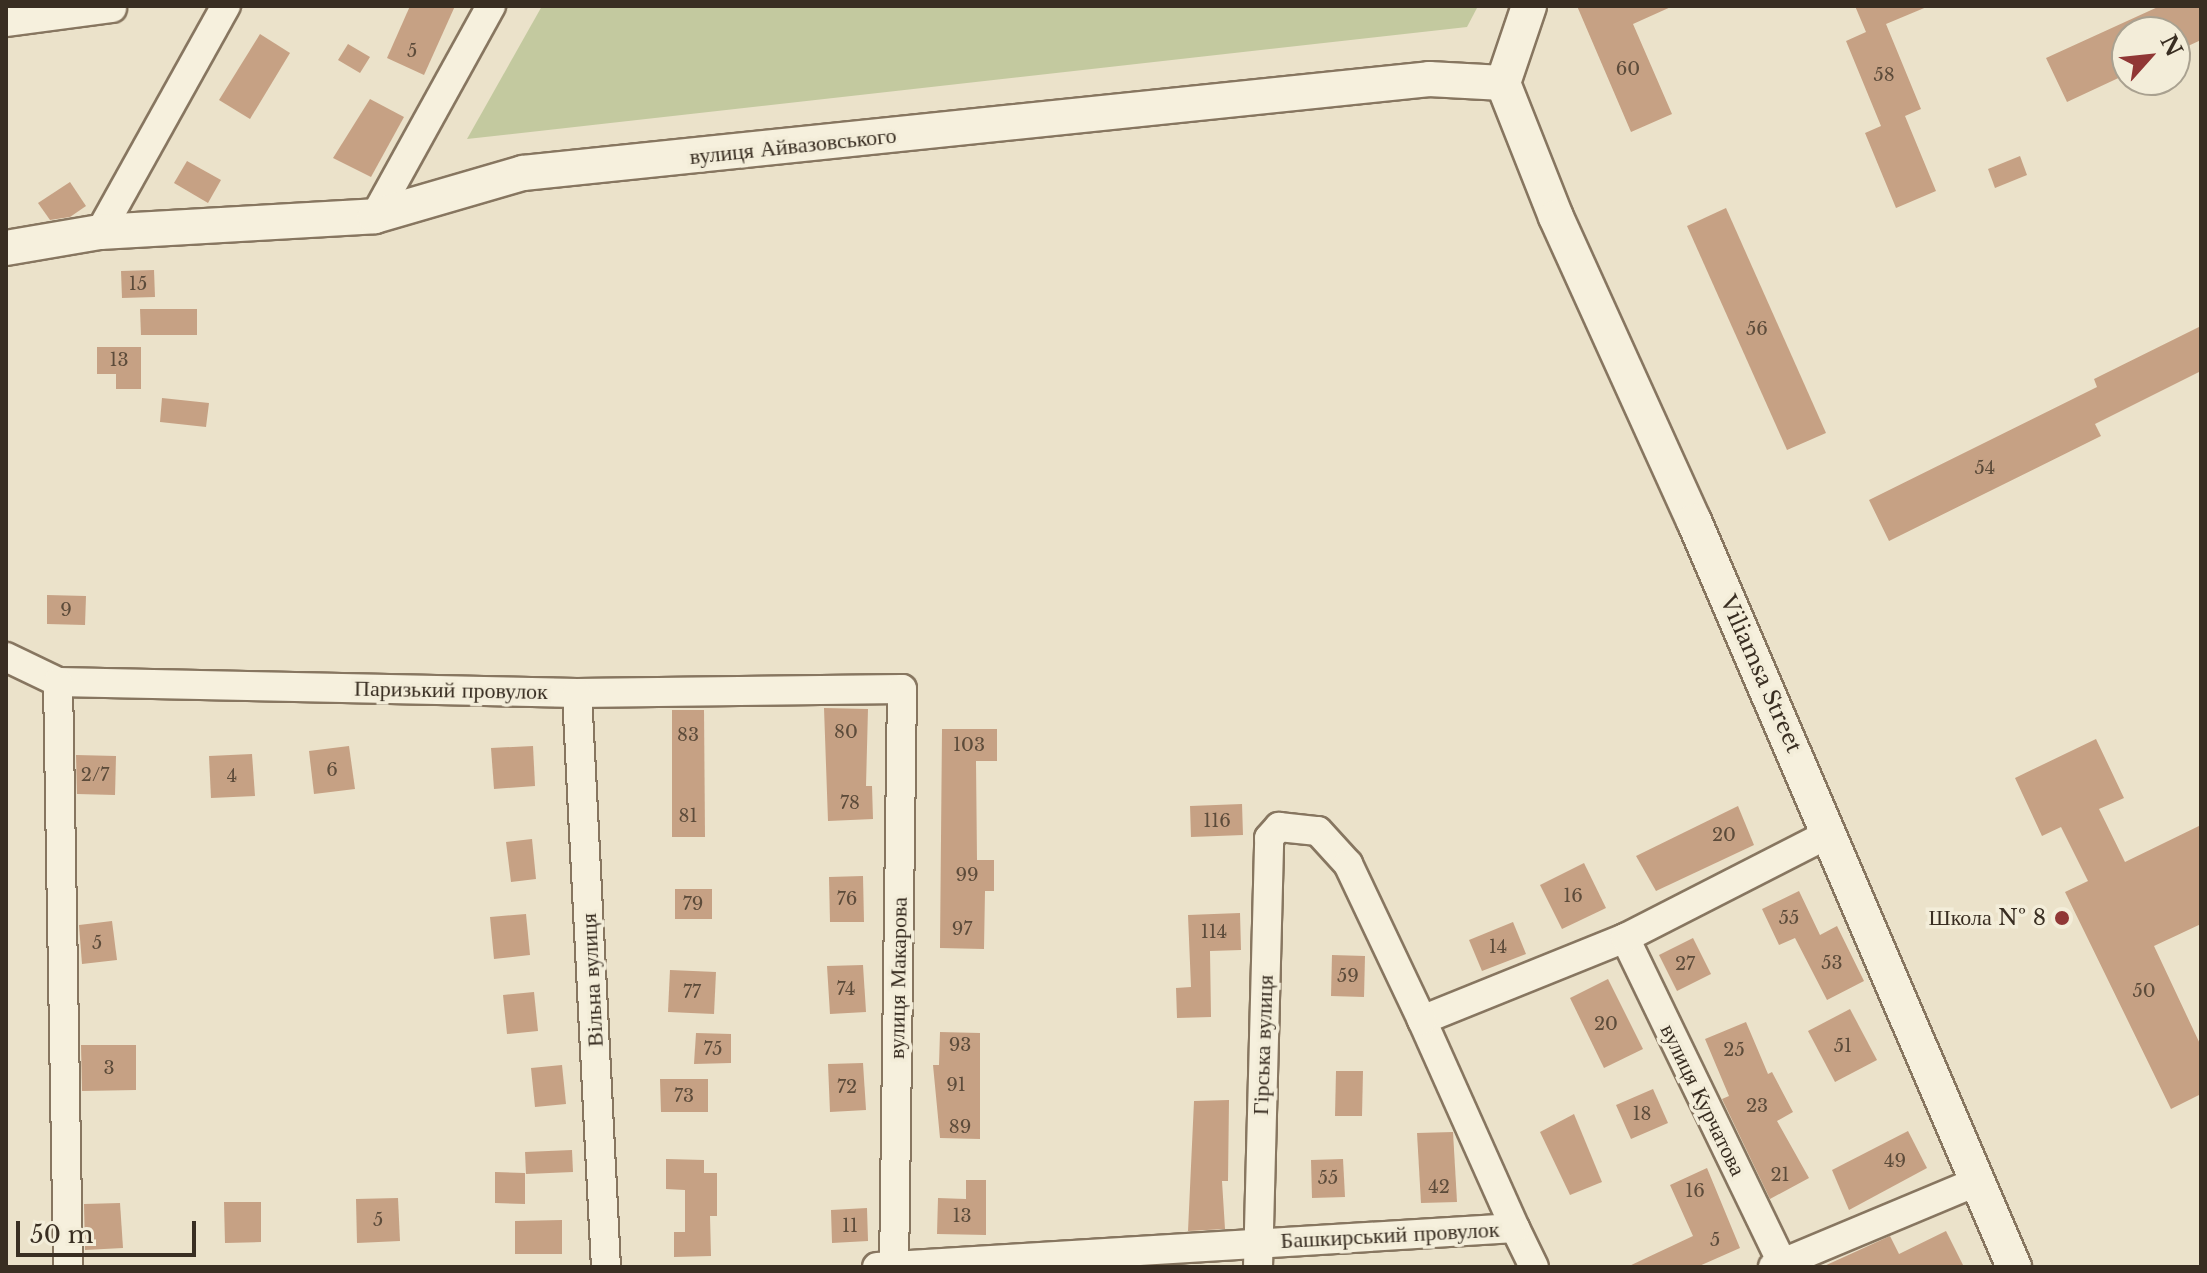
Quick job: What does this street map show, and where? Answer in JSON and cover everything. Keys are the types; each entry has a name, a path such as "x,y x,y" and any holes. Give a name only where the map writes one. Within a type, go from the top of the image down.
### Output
{"street":[{"path":"100,232 226,6"},
{"path":"375,216 491,6"},
{"path":"1503,83 1529,6"},
{"path":"6,22 112,8"},
{"name":"вулиця Айвазовського","path":"6,248 100,232 375,216 523,173 1429,79 1503,83"},
{"name":"Viliamsa Street","path":"1503,83 1556,217 1830,833 2014,1267"},
{"name":"Паризький провулок","path":"6,657 58,682 577,693 902,689"},
{"path":"58,682 68,1267"},
{"name":"вулиця Макарова","path":"894,1266 902,689"},
{"name":"Вільна вулиця","path":"577,693 606,1267"},
{"name":"Башкирський провулок","path":"876,1267 1257,1255 1515,1228 1348,864 1318,831 1279,827"},
{"name":"Гірська вулиця","path":"1257,1255 1269,838 1279,827"},
{"path":"1422,1020 1625,938 1830,833"},
{"name":"вулиця Курчатова","path":"1625,938 1778,1265"},
{"path":"1778,1265 1976,1182"},
{"path":"1515,1228 1534,1267"}],"green space":[{"path":"542,6 1478,6 1467,27 467,139"}],"building":[{"path":"410,6 455,6 424,75 387,58"},
{"path":"1577,6 1673,6 1633,24 1672,114 1631,132"},
{"path":"1855,6 1929,6 1886,24 1921,109 1905,116 1936,191 1896,208 1865,133 1881,126 1846,41 1866,32"},
{"path":"2160,6 2201,6 2201,40 2191,45 2191,16 2138,16"},
{"path":"2111,28 2111,81 2067,102 2046,58"},
{"path":"260,34 290,53 250,119 219,100"},
{"path":"348,44 370,57 360,73 338,60"},
{"path":"370,99 404,117 371,177 333,158"},
{"path":"2020,156 2027,175 1995,188 1988,169"},
{"path":"187,161 221,180 208,203 174,183"},
{"path":"70,182 86,206 70,217 50,220 38,203"},
{"path":"1726,208 1826,433 1787,450 1687,226"},
{"path":"154,270 155,297 122,298 121,271"},
{"path":"140,309 197,309 197,335 141,335"},
{"path":"2201,326 2201,371 2095,424 2101,436 1889,541 1869,500 2097,387 2094,379"},
{"path":"97,347 141,347 141,389 116,389 116,374 97,374"},
{"path":"162,398 209,403 206,427 160,422"},
{"path":"47,595 86,596 85,625 47,624"},
{"path":"824,708 868,709 866,786 872,786 873,819 828,821"},
{"path":"672,710 704,710 705,837 672,837"},
{"path":"942,729 997,729 997,761 976,761 977,860 994,860 994,891 985,891 984,949 940,948"},
{"path":"2096,739 2124,798 2099,809 2125,862 2201,825 2201,924 2154,946 2201,1046 2201,1094 2171,1109 2065,892 2088,881 2061,827 2042,836 2015,778"},
{"path":"349,746 355,789 314,794 309,751"},
{"path":"533,746 535,786 494,789 491,748"},
{"path":"252,754 255,796 211,798 209,756"},
{"path":"76,755 116,756 115,795 77,794"},
{"path":"1242,804 1243,835 1191,837 1190,806"},
{"path":"1738,806 1754,845 1656,891 1636,856"},
{"path":"532,839 536,879 511,882 506,842"},
{"path":"1584,863 1606,908 1562,929 1540,885"},
{"path":"863,876 864,922 830,922 829,877"},
{"path":"675,889 712,889 712,919 675,919"},
{"path":"1799,891 1820,935 1837,926 1864,981 1827,1000 1795,938 1779,945 1762,909"},
{"path":"1240,913 1241,950 1210,951 1211,1017 1177,1018 1176,988 1191,987 1188,915"},
{"path":"526,914 530,955 494,959 490,917"},
{"path":"112,921 117,960 82,964 79,925"},
{"path":"1513,922 1526,954 1482,971 1469,940"},
{"path":"1693,938 1711,974 1677,991 1659,955"},
{"path":"1332,955 1365,956 1364,997 1331,996"},
{"path":"863,965 866,1012 830,1014 827,966"},
{"path":"670,970 716,972 714,1014 668,1012"},
{"path":"1608,979 1643,1049 1604,1068 1570,998"},
{"path":"534,992 538,1031 507,1034 503,995"},
{"path":"1850,1009 1877,1060 1835,1082 1808,1031"},
{"path":"1746,1022 1768,1074 1772,1072 1793,1112 1777,1121 1809,1178 1770,1199 1722,1099 1729,1096 1705,1039"},
{"path":"940,1032 980,1033 980,1139 940,1138 933,1065 939,1065"},
{"path":"696,1033 731,1034 731,1063 694,1064"},
{"path":"81,1045 136,1045 136,1090 82,1091"},
{"path":"863,1063 866,1110 830,1112 828,1064"},
{"path":"562,1065 566,1104 535,1107 531,1068"},
{"path":"1336,1071 1363,1071 1362,1116 1335,1116"},
{"path":"660,1079 708,1079 708,1112 661,1112"},
{"path":"1653,1089 1668,1123 1631,1139 1616,1105"},
{"path":"1229,1100 1228,1181 1222,1181 1225,1229 1188,1231 1194,1101"},
{"path":"1574,1114 1602,1182 1570,1195 1540,1132"},
{"path":"1908,1131 1927,1168 1849,1210 1832,1170"},
{"path":"1453,1132 1457,1202 1421,1203 1417,1133"},
{"path":"572,1150 573,1172 526,1174 525,1152"},
{"path":"666,1159 704,1160 704,1173 717,1173 717,1216 710,1216 711,1256 674,1257 674,1232 685,1232 685,1190 666,1189"},
{"path":"1343,1159 1345,1197 1312,1198 1311,1160"},
{"path":"1707,1168 1740,1248 1697,1267 1627,1267 1693,1236 1670,1185"},
{"path":"495,1172 525,1173 525,1204 495,1203"},
{"path":"966,1180 986,1180 986,1235 937,1234 938,1198 966,1199"},
{"path":"398,1198 400,1241 357,1243 356,1199"},
{"path":"224,1202 261,1202 261,1242 225,1243"},
{"path":"120,1203 123,1248 85,1250 84,1204"},
{"path":"867,1208 868,1241 832,1243 831,1210"},
{"path":"562,1220 562,1254 515,1254 515,1221"},
{"path":"1946,1231 1964,1267 1822,1267 1890,1236 1899,1254"}],"place":[{"name":"Школа № 8","path":"2062,918"}]}
